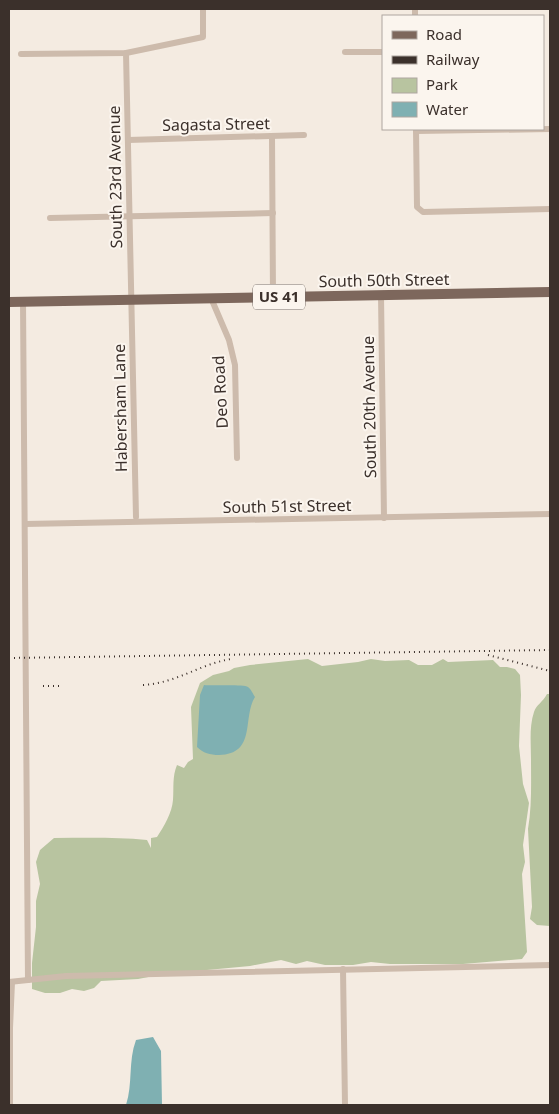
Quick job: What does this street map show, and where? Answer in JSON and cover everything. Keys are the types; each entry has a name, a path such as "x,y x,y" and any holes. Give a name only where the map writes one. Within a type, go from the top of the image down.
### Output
{"main road":[{"name":"South 50th Street","path":"9,302 550,292"}],"street":[{"path":"21,54 126,53 203,36 203,9"},
{"path":"345,52 382,52"},
{"name":"South 23rd Avenue","path":"126,53 131,300"},
{"path":"416,130 417,208 423,212 550,209"},
{"name":"Sagasta Street","path":"128,140 304,135"},
{"path":"272,136 273,297"},
{"path":"50,218 273,213"},
{"name":"South 20th Avenue","path":"382,295 384,518"},
{"name":"Deo Road","path":"211,298 229,340 235,365 237,458"},
{"name":"Habersham Lane","path":"131,300 136,517"},
{"path":"23,301 28,980"},
{"name":"South 51st Street","path":"24,524 550,514"},
{"path":"10,1105 10,982 66,976 550,964"},
{"path":"343,969 345,1105"}],"green space":[{"path":"308,659 322,666 371,659 385,661 409,660 418,665 432,665 443,659 448,662 493,660 500,667 515,669 520,675 519,746 523,784 529,803 523,845 525,862 522,874 527,952 522,959 463,964 390,964 371,962 353,965 325,965 307,961 296,964 281,960 250,966 164,974 138,979 101,981 94,988 84,991 72,989 60,993 45,993 32,989 36,901 40,884 36,862 40,850 54,838 147,840 151,848 151,838 157,837 171,810 175,769 177,765 184,768 193,759 191,707 200,683 213,675 234,668"},
{"path":"547,694 550,694 550,926 537,925 530,919 532,907 528,829 531,794 531,724 535,710"}],"water":[{"path":"204,685 245,686 250,689 255,697 251,705 244,742 231,753 213,755 197,747 200,695"},
{"path":"153,1037 161,1051 162,1105 126,1105 132,1056 136,1040"}],"railway":[{"path":"9,658 550,650"},
{"path":"488,655 550,671"},
{"path":"143,685 167,681 220,661 231,659"},
{"path":"43,686 59,686"}]}
